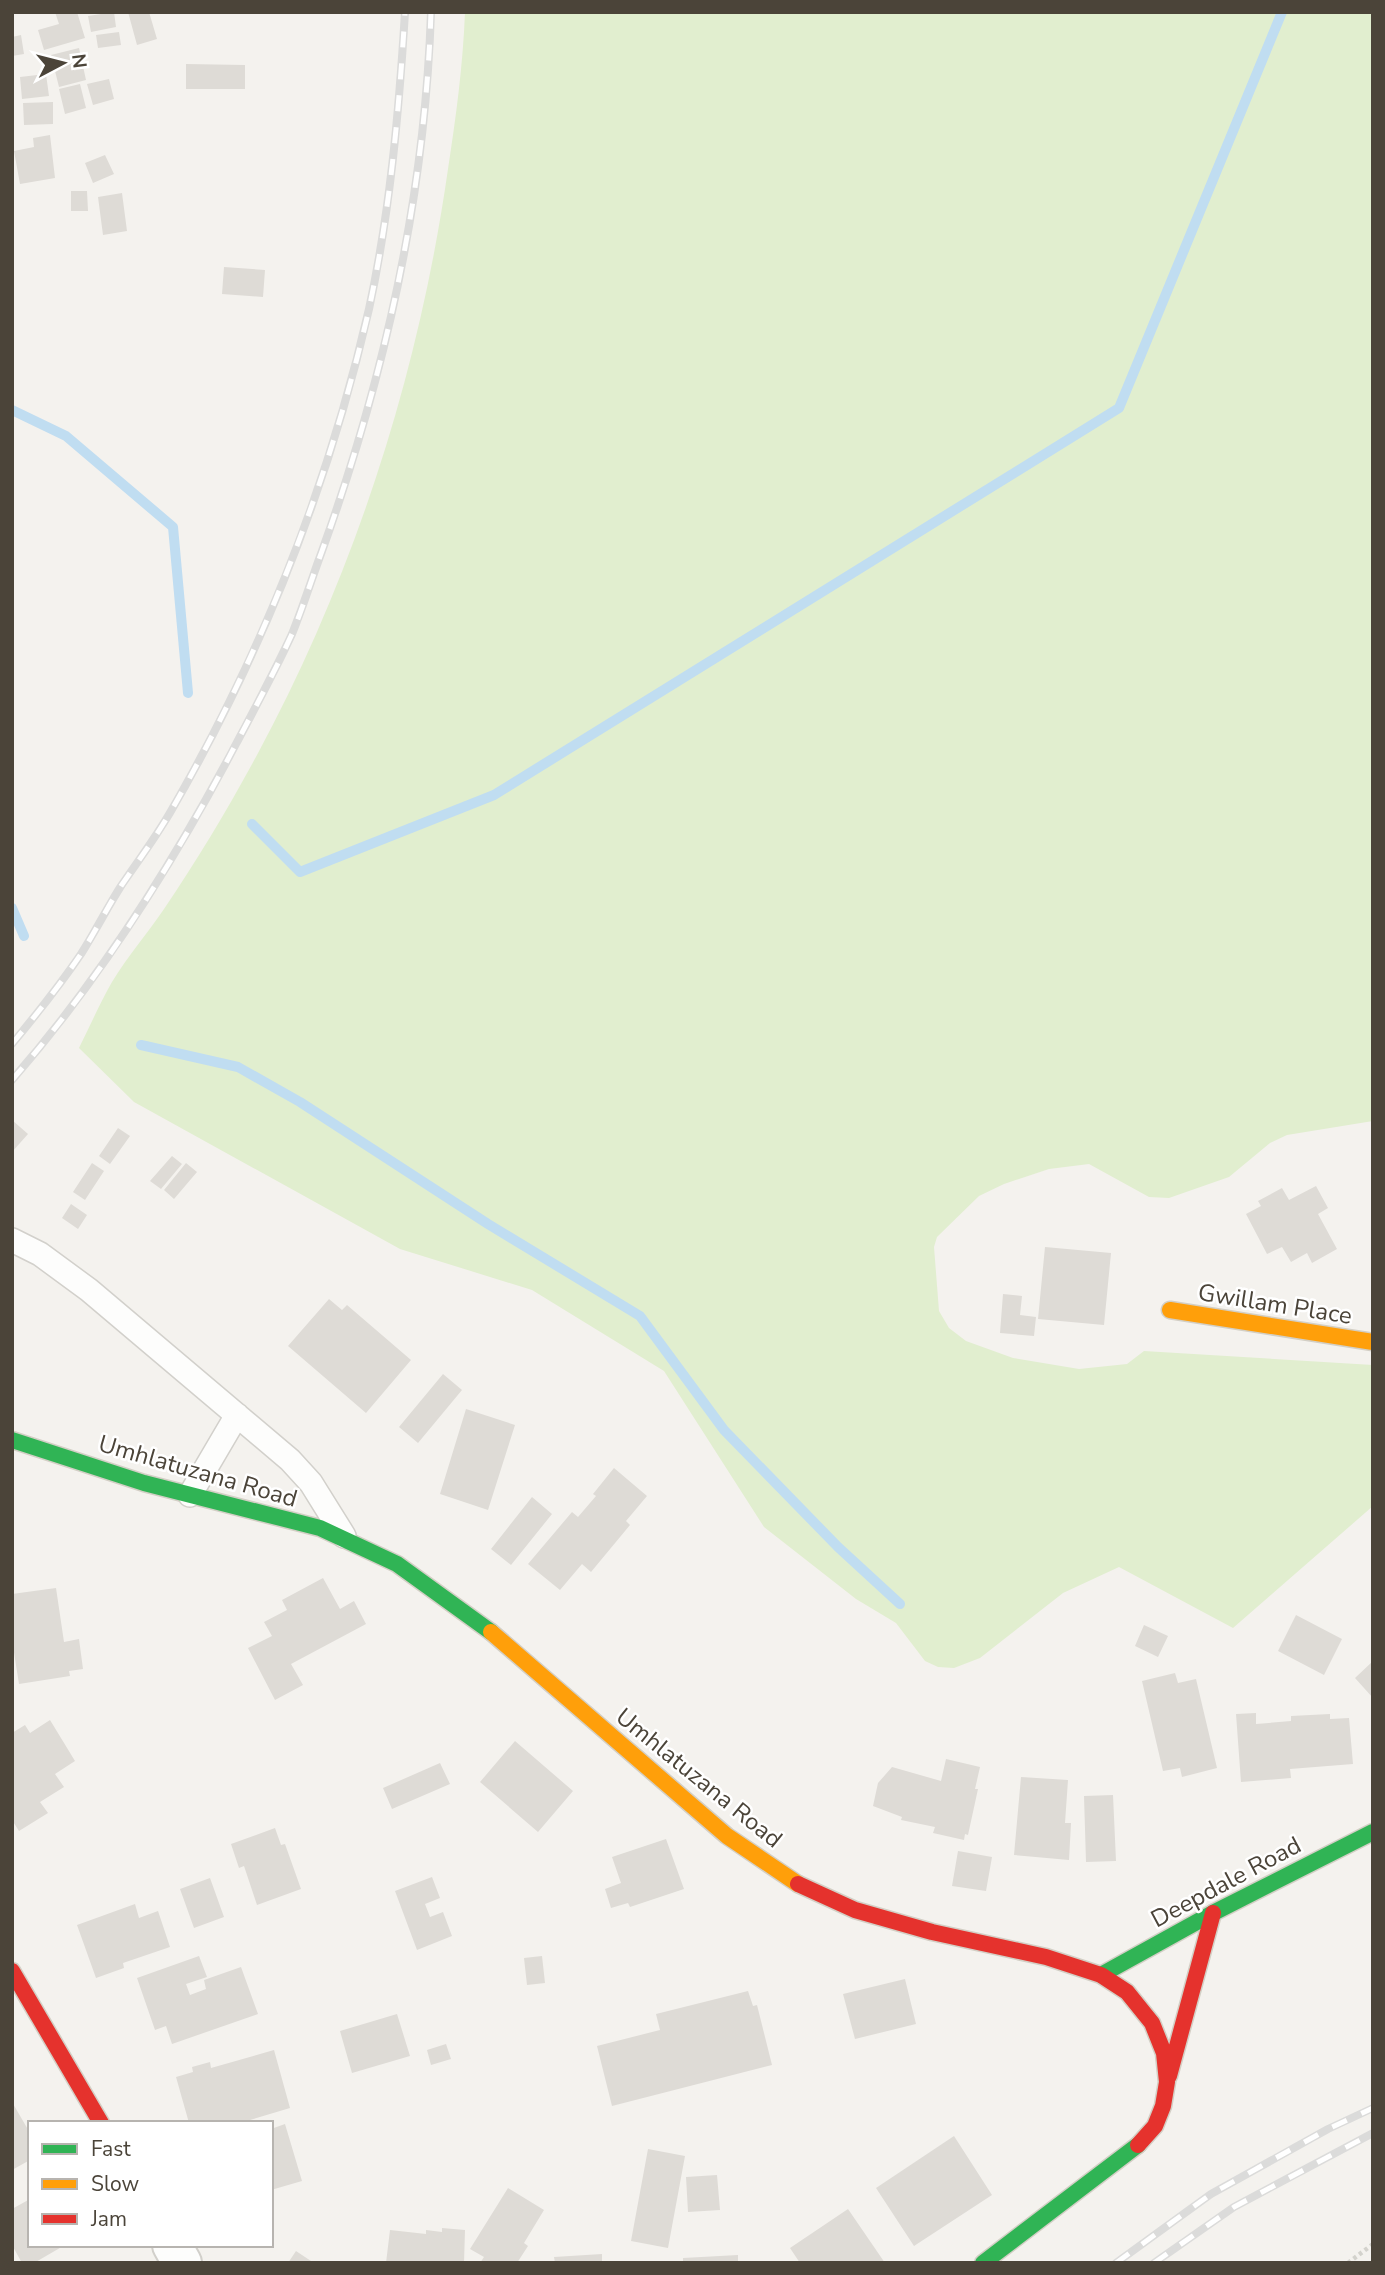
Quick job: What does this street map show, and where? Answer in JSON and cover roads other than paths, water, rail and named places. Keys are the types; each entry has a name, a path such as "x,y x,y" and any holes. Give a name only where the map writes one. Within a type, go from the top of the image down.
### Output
{"street":[{"name":"Gwillam Place","path":"1170,1310 1373,1342"},
{"name":"Umhlatuzana Road","path":"12,1440 144,1483 320,1528 397,1564 480,1622 727,1836 790,1880 856,1910 932,1932 1046,1956 1101,1975 1127,1992 1152,2023 1164,2053 1167,2082 1163,2106 1154,2126 1138,2146 983,2263"},
{"name":"Deepdale Road","path":"1101,1975 1213,1913 1373,1832"},
{"path":"1167,2082 1213,1913"},
{"path":"12,1971 100,2121"},
{"path":"173,2247 182,2263"}],"lane":[{"path":"12,1240 40,1254 89,1290 290,1460 304,1476 347,1541"},
{"path":"190,1495 237,1415"}],"waterway":[{"path":"252,824 300,872 494,795 1119,408 1282,12"},
{"path":"12,410 66,436 173,527 188,693"},
{"path":"12,908 24,936"},
{"path":"141,1045 238,1067 300,1102 488,1224 640,1316 724,1430 838,1547 900,1604"}],"railway":[{"path":"12,1044 81,954 121,886 171,811 204,752 263,630 313,504 353,374 383,236 393,161 405,12"},
{"path":"12,1080 76,1001 161,876 212,789 296,624 364,420 397,286 420,150 431,12"},
{"path":"1116,2263 1211,2194 1328,2129 1373,2108"},
{"path":"1154,2263 1234,2207 1373,2133"}]}
